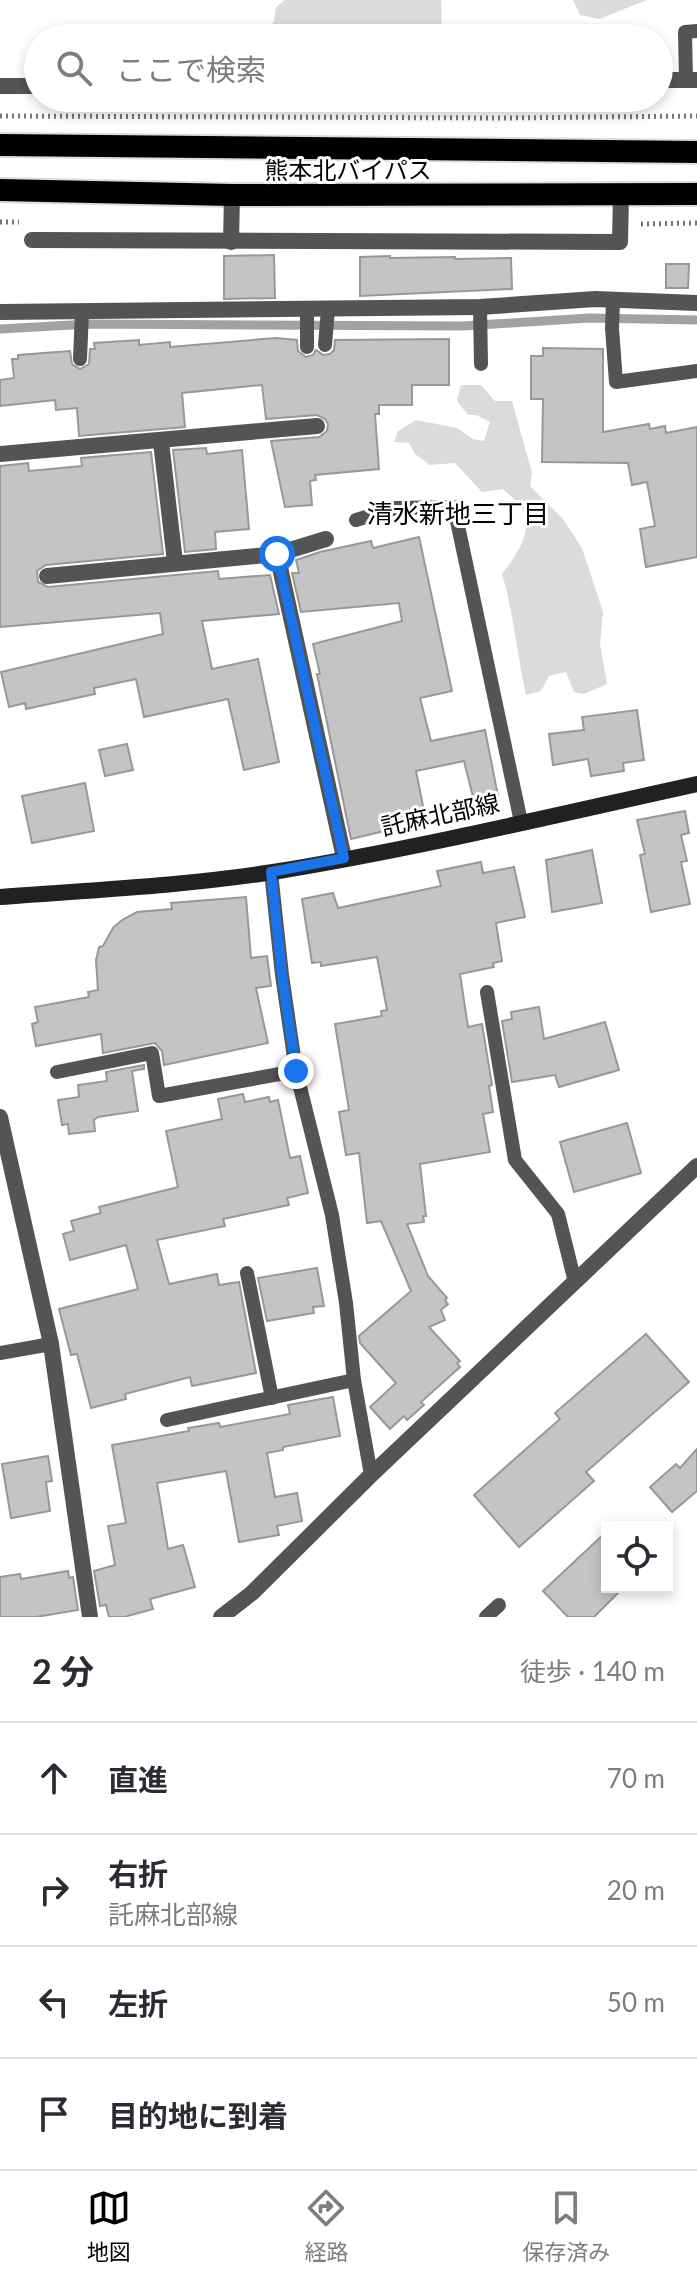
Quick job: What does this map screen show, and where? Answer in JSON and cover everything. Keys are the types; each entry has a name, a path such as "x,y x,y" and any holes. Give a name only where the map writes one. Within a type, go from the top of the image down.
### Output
{"highway":[{"name":"熊本北バイパス","path":"0,145 697,152"},
{"name":"熊本北バイパス","path":"0,190 232,195 697,194"}],"main road":[{"name":"託麻北部線","path":"0,897 271,872 697,784"}],"street":[{"path":"0,86 24,86"},
{"path":"231,242 232,195"},
{"path":"32,240 620,242 621,195"},
{"path":"0,312 82,316 307,314 697,303"},
{"path":"0,454 317,426"},
{"path":"161,442 175,562"},
{"path":"47,576 277,554 326,539"},
{"path":"277,554 344,858"},
{"path":"0,1117 51,1344 90,1617"},
{"path":"221,1617 252,1593 371,1475 697,1166"}],"lane":[{"path":"692,80 685,32 697,31"},
{"path":"613,304 616,382 697,371"},
{"path":"479,311 481,364"},
{"path":"326,340 327,313"},
{"path":"307,314 307,342"},
{"path":"80,359 82,316"},
{"path":"356,520 396,508 454,507 521,822"},
{"path":"271,872 296,1071 332,1215 354,1380 371,1475"},
{"path":"487,992 515,1160 558,1214 575,1282"},
{"path":"57,1072 152,1053 159,1096 296,1071"},
{"path":"247,1273 272,1398"},
{"path":"0,1353 51,1344"},
{"path":"167,1420 354,1380"},
{"path":"486,1617 499,1605"}],"path":[{"path":"0,116 697,116"}],"shaded area":[{"path":"285,0 441,0 442,24 272,24 276,7"},
{"path":"573,0 647,0 599,19 580,15"},
{"path":"461,385 481,385 495,401 512,401 532,473 530,486 563,519 582,548 603,612 600,644 607,684 584,694 574,692 566,672 549,676 541,691 526,695 502,574 525,535 522,508 503,489 482,492 455,463 430,465 415,454 409,443 394,442 398,431 416,420 457,428 473,439 484,441 490,422 476,415 468,415 457,401"}],"building":[{"path":"274,255 275,298 224,299 224,256"},
{"path":"360,257 511,258 512,289 360,296"},
{"path":"666,264 689,264 688,288 666,288"},
{"path":"276,338 297,340 298,351 306,357 316,350 323,355 330,354 334,350 335,340 449,339 449,385 412,385 412,405 379,405 379,414 375,414 379,469 315,475 316,480 310,481 312,505 285,507 271,441 319,437 327,431 328,424 317,415 266,419 262,385 182,393 185,427 79,436 77,408 56,410 55,400 0,406 0,380 14,378 12,359 18,359 18,355 70,351 72,364 80,369 89,364 90,349 95,349 94,343 139,340 139,345 170,342 170,347"},
{"path":"543,348 603,349 603,432 649,424 650,429 665,426 666,433 697,427 697,557 646,567 640,529 655,526 647,482 632,485 628,463 542,462 543,399 531,399 531,356 543,356"},
{"path":"206,448 207,454 242,450 249,529 215,532 216,549 185,552 173,450"},
{"path":"151,452 163,554 46,565 37,571 38,582 48,587 218,571 219,579 270,575 279,614 202,621 212,669 258,659 279,762 244,770 228,699 144,717 136,679 94,688 95,694 26,709 25,703 9,707 1,672 163,634 160,613 0,627 0,466 28,463 29,471 82,466 81,458"},
{"path":"419,537 452,691 420,698 431,741 485,730 498,796 474,801 464,761 416,771 426,821 351,839 313,644 402,621 399,603 301,612 292,573 299,573 296,560 320,552 371,541 373,548"},
{"path":"637,710 644,760 623,763 624,771 591,776 588,759 553,765 549,734 584,730 582,717"},
{"path":"127,744 133,770 105,776 99,750"},
{"path":"85,783 94,831 32,843 22,796"},
{"path":"685,811 689,833 681,835 687,861 681,862 690,904 651,912 640,855 645,854 637,820"},
{"path":"592,850 602,903 552,912 546,860"},
{"path":"481,862 483,873 514,867 525,917 496,923 502,961 493,963 494,967 460,974 468,1027 482,1024 492,1085 489,1086 493,1112 483,1114 490,1152 420,1164 426,1216 423,1216 424,1222 407,1224 428,1276 447,1298 448,1304 441,1310 445,1320 429,1327 460,1361 457,1363 460,1367 421,1402 424,1405 407,1420 404,1416 390,1429 370,1407 396,1383 360,1343 359,1336 411,1291 381,1221 367,1223 359,1153 346,1155 339,1112 349,1110 335,1024 382,1016 381,1011 387,1010 377,957 321,966 321,962 312,963 302,899 333,893 338,908 441,886 437,871"},
{"path":"246,897 251,958 267,956 271,986 256,988 268,1043 164,1065 162,1051 155,1043 103,1053 101,1034 36,1046 32,1024 38,1022 35,1007 89,997 88,992 98,990 96,960 99,947 122,920 137,912 172,909 171,903"},
{"path":"539,1007 544,1039 605,1022 619,1070 559,1087 555,1075 512,1082 502,1021 512,1019 511,1012"},
{"path":"144,1065 144,1069 132,1071 138,1111 98,1117 94,1120 95,1131 69,1134 68,1124 62,1125 58,1100 79,1097 78,1085 107,1081 106,1072"},
{"path":"243,1094 245,1102 269,1097 270,1102 278,1100 290,1158 300,1156 308,1193 287,1198 289,1205 223,1219 225,1226 157,1240 169,1284 217,1274 219,1285 239,1282 256,1373 192,1386 190,1377 125,1394 126,1399 91,1408 77,1354 71,1355 59,1309 138,1289 126,1245 70,1260 63,1234 74,1231 71,1221 101,1213 99,1207 178,1187 166,1131 222,1119 218,1099"},
{"path":"627,1123 641,1173 574,1192 560,1142"},
{"path":"317,1268 324,1306 313,1307 314,1313 267,1321 258,1278"},
{"path":"646,1334 689,1382 586,1472 594,1481 519,1547 474,1495 560,1419 555,1413"},
{"path":"333,1397 340,1436 267,1453 275,1497 297,1493 302,1521 277,1526 279,1535 239,1542 226,1471 157,1483 168,1549 183,1545 195,1587 150,1599 153,1609 124,1617 109,1617 106,1605 100,1606 94,1571 115,1565 108,1526 126,1523 112,1445 189,1431 188,1428 219,1423 220,1427 290,1414 288,1405"},
{"path":"697,1449 697,1491 672,1512 650,1487 676,1464 680,1468"},
{"path":"48,1456 52,1481 46,1482 50,1511 11,1518 2,1464"},
{"path":"601,1537 601,1593 618,1593 594,1617 568,1617 543,1591"},
{"path":"68,1571 69,1578 73,1577 78,1610 36,1617 0,1617 0,1577 20,1574 21,1579"}],"waterway":[{"path":"0,329 89,324 463,326 589,318 697,320"}],"district":[{"name":"清水新地三丁目","path":"458,513"}],"route":[{"path":"277,554 344,858 271,872 296,1071"}]}
